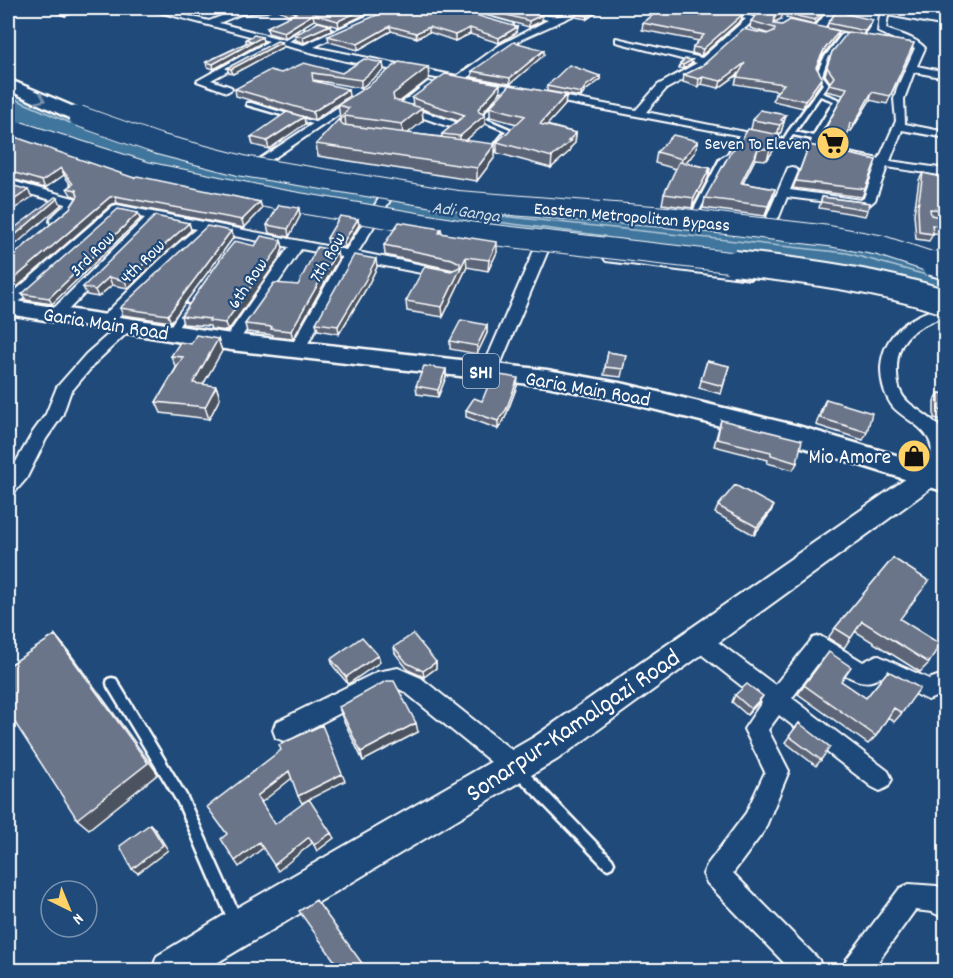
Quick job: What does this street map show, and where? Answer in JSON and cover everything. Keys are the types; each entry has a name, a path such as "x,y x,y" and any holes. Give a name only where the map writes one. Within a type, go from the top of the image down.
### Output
{"main road":[{"name":"Eastern Metropolitan Bypass","path":"8,84 136,138 243,166 458,201 666,217 829,236 879,244 945,267"},
{"name":"Eastern Metropolitan Bypass","path":"11,134 146,172 276,199 476,233 818,272 878,284 944,309"},
{"name":"Garia Main Road","path":"8,305 115,325 231,342 558,380 694,409 798,436 937,479"},
{"name":"Sonarpur-Kamalgazi Road","path":"171,970 238,927 546,748 699,640 937,479"}],"street":[{"path":"148,8 279,42 507,91 743,133 788,137 882,163 945,173"},
{"path":"170,13 183,8"},
{"path":"209,24 239,12 267,8"},
{"path":"305,48 361,20 388,10 385,8"},
{"path":"514,8 555,19"},
{"path":"459,79 488,57 530,32 555,19 586,8"},
{"path":"822,29 834,8"},
{"path":"862,8 884,9 945,23"},
{"path":"785,193 865,204 869,200 882,163 902,119 899,99 920,47 881,30 884,9"},
{"path":"458,10 530,32"},
{"path":"638,114 662,87 691,73 743,31 752,18 729,12"},
{"path":"619,40 705,62"},
{"path":"227,89 202,81 279,42"},
{"path":"258,164 398,67"},
{"path":"911,68 945,75"},
{"path":"443,76 400,108 451,124"},
{"path":"75,114 218,156 258,164 479,199 694,215 843,233 898,243 945,256"},
{"path":"899,126 945,135"},
{"path":"11,134 148,177 217,192 379,208 542,248 834,286 944,309"},
{"path":"773,217 785,193 792,171"},
{"path":"8,184 73,202 67,211 45,230"},
{"name":"7th Row","path":"297,350 349,256 393,186"},
{"path":"8,305 117,209 206,226 240,238 452,275"},
{"name":"3rd Row","path":"55,315 153,217"},
{"name":"4th Row","path":"8,488 20,474 39,436 54,416 63,391 171,257 206,226"},
{"name":"6th Row","path":"231,342 296,246"},
{"path":"489,372 542,248"},
{"path":"937,479 939,441 896,399 889,369 893,344 899,336 917,320 944,309"},
{"path":"699,640 880,778"},
{"path":"809,970 716,874 755,822 777,771 755,729 820,645 860,672 871,672 877,665 928,690 945,683"},
{"path":"284,730 369,686 385,679 398,678 413,685 515,767"},
{"path":"856,970 909,897 937,899 945,906"}],"lane":[{"path":"317,23 335,28"},
{"path":"279,42 307,29"},
{"path":"836,33 866,40"},
{"path":"788,137 826,84 819,75 826,58 844,35"},
{"path":"814,143 837,100 819,94"},
{"path":"483,154 493,150 509,131 483,120 500,99"},
{"path":"249,104 318,124"},
{"path":"694,215 723,159 730,155 743,133"},
{"path":"170,333 192,301"},
{"path":"112,683 182,799 238,927"},
{"path":"515,767 608,863"}],"water":[{"name":"Adi Ganga","path":"8,89 75,119 180,155 630,222 848,247 945,274 940,295 456,223 147,167 8,123"}],"building":[{"path":"285,8 364,9 338,21 313,14 284,32 267,27 296,13"},
{"path":"391,8 454,8 517,27 499,38 470,28 455,35 429,27 416,33 390,26 358,44 328,36"},
{"path":"480,8 513,8 542,15 529,21"},
{"path":"539,8 569,8 559,10"},
{"path":"590,8 599,8 588,16 576,14"},
{"path":"662,8 726,8 743,14 703,49 693,47 704,35 643,23"},
{"path":"757,8 783,13 775,16 774,24 782,25 790,20 839,31 824,50 816,67 822,77 805,101 775,94 784,84 737,77 745,63 721,81 684,75 702,66 743,29 767,34 774,31 775,28 751,21 759,13"},
{"path":"794,8 826,8 815,20 787,14"},
{"path":"839,8 851,8 847,14 873,20 865,31 828,23"},
{"path":"318,22 330,25 303,37 295,35"},
{"path":"848,32 914,43 890,96 872,92 854,124 850,123 846,142 821,137 847,88 829,84 834,77 827,67 832,52"},
{"path":"254,35 262,37 213,64 206,62 251,41 246,39"},
{"path":"277,41 282,42 231,69 227,68"},
{"path":"514,42 544,50 510,78 472,71"},
{"path":"364,59 383,63 361,80 312,73 313,81 348,89 313,112 235,89 270,70 281,73 304,63 342,73"},
{"path":"685,59 692,60 683,65 680,64"},
{"path":"399,62 428,67 393,94 394,100 422,108 402,124 345,116 339,121 344,125 495,144 477,168 316,144 349,108 338,105"},
{"path":"569,65 600,76 586,86 581,93 547,86"},
{"path":"445,74 500,84 478,109 485,115 460,136 442,134 465,115 412,98"},
{"path":"510,85 566,95 540,124 576,133 568,141 571,141 552,157 497,142 525,116 490,107"},
{"path":"760,110 786,115 780,125 753,120"},
{"path":"287,112 304,117 267,141 251,137"},
{"path":"748,129 780,135 770,149 758,149 741,183 775,189 768,206 705,198 732,150 737,147"},
{"path":"673,135 698,141 682,159 657,152"},
{"path":"15,137 134,178 137,176 260,202 242,220 115,196 110,197 8,284 8,258 70,208 78,196 76,190 67,188 73,184 61,168 42,181 8,171 8,141"},
{"path":"809,145 876,160 865,189 796,181"},
{"path":"679,162 710,168 694,198 664,194"},
{"path":"923,173 945,178 945,210 930,209 931,215 945,218 945,227 932,225 933,234 919,232 918,207"},
{"path":"8,184 28,190 8,204"},
{"path":"55,197 58,198 8,241 8,233"},
{"path":"822,197 870,203 868,210 821,202"},
{"path":"279,205 299,208 288,229 267,225"},
{"path":"118,209 138,213 49,298 22,294"},
{"path":"155,216 189,223 125,281 109,277 95,290 83,287"},
{"path":"340,216 358,219 344,241 327,238"},
{"path":"399,222 441,229 439,233 497,242 489,260 466,257 442,307 406,301 425,266 451,271 460,267 460,263 452,259 384,245"},
{"path":"207,226 231,231 168,315 120,308"},
{"path":"261,236 281,240 278,249 225,323 181,316 235,241 255,246"},
{"path":"317,247 337,251 291,331 245,324 274,283 298,285"},
{"path":"354,255 376,259 338,326 316,323"},
{"path":"461,320 487,325 477,346 450,341"},
{"path":"196,335 218,339 193,383 216,386 205,407 156,402 183,357 171,356 180,342 191,344"},
{"path":"608,352 626,355 623,369 605,367"},
{"path":"707,361 729,366 723,386 701,380"},
{"path":"424,366 446,369 438,390 416,386"},
{"path":"493,374 518,378 506,410 498,421 466,410 474,398 482,401"},
{"path":"939,393 945,394 945,412 939,410"},
{"path":"826,399 872,413 867,432 820,418"},
{"path":"721,420 802,440 797,463 771,455 771,452 717,439"},
{"path":"735,485 774,506 757,527 718,506"},
{"path":"893,558 929,581 900,619 940,644 929,663 862,621 851,638 835,628"},
{"path":"413,634 436,662 423,671 407,663 394,647"},
{"path":"55,635 148,763 77,819 8,712 8,666"},
{"path":"362,637 378,655 346,677 331,659"},
{"path":"829,652 851,667 841,681 866,698 888,671 920,688 902,713 894,708 876,736 804,685"},
{"path":"386,681 394,681 416,723 361,752 339,707"},
{"path":"747,684 763,696 751,709 735,695"},
{"path":"799,723 830,747 821,760 789,736"},
{"path":"322,725 342,774 298,796 289,771 257,796 275,824 309,799 331,833 314,845 309,837 274,865 259,842 235,861 221,839 227,834 207,807 281,750 279,745"},
{"path":"150,824 163,845 132,869 120,846"},
{"path":"316,900 367,970 341,970 299,911"}],"place":[{"name":"Seven To Eleven","path":"833,143"},
{"name":"Mio Amore","path":"914,456"}]}
